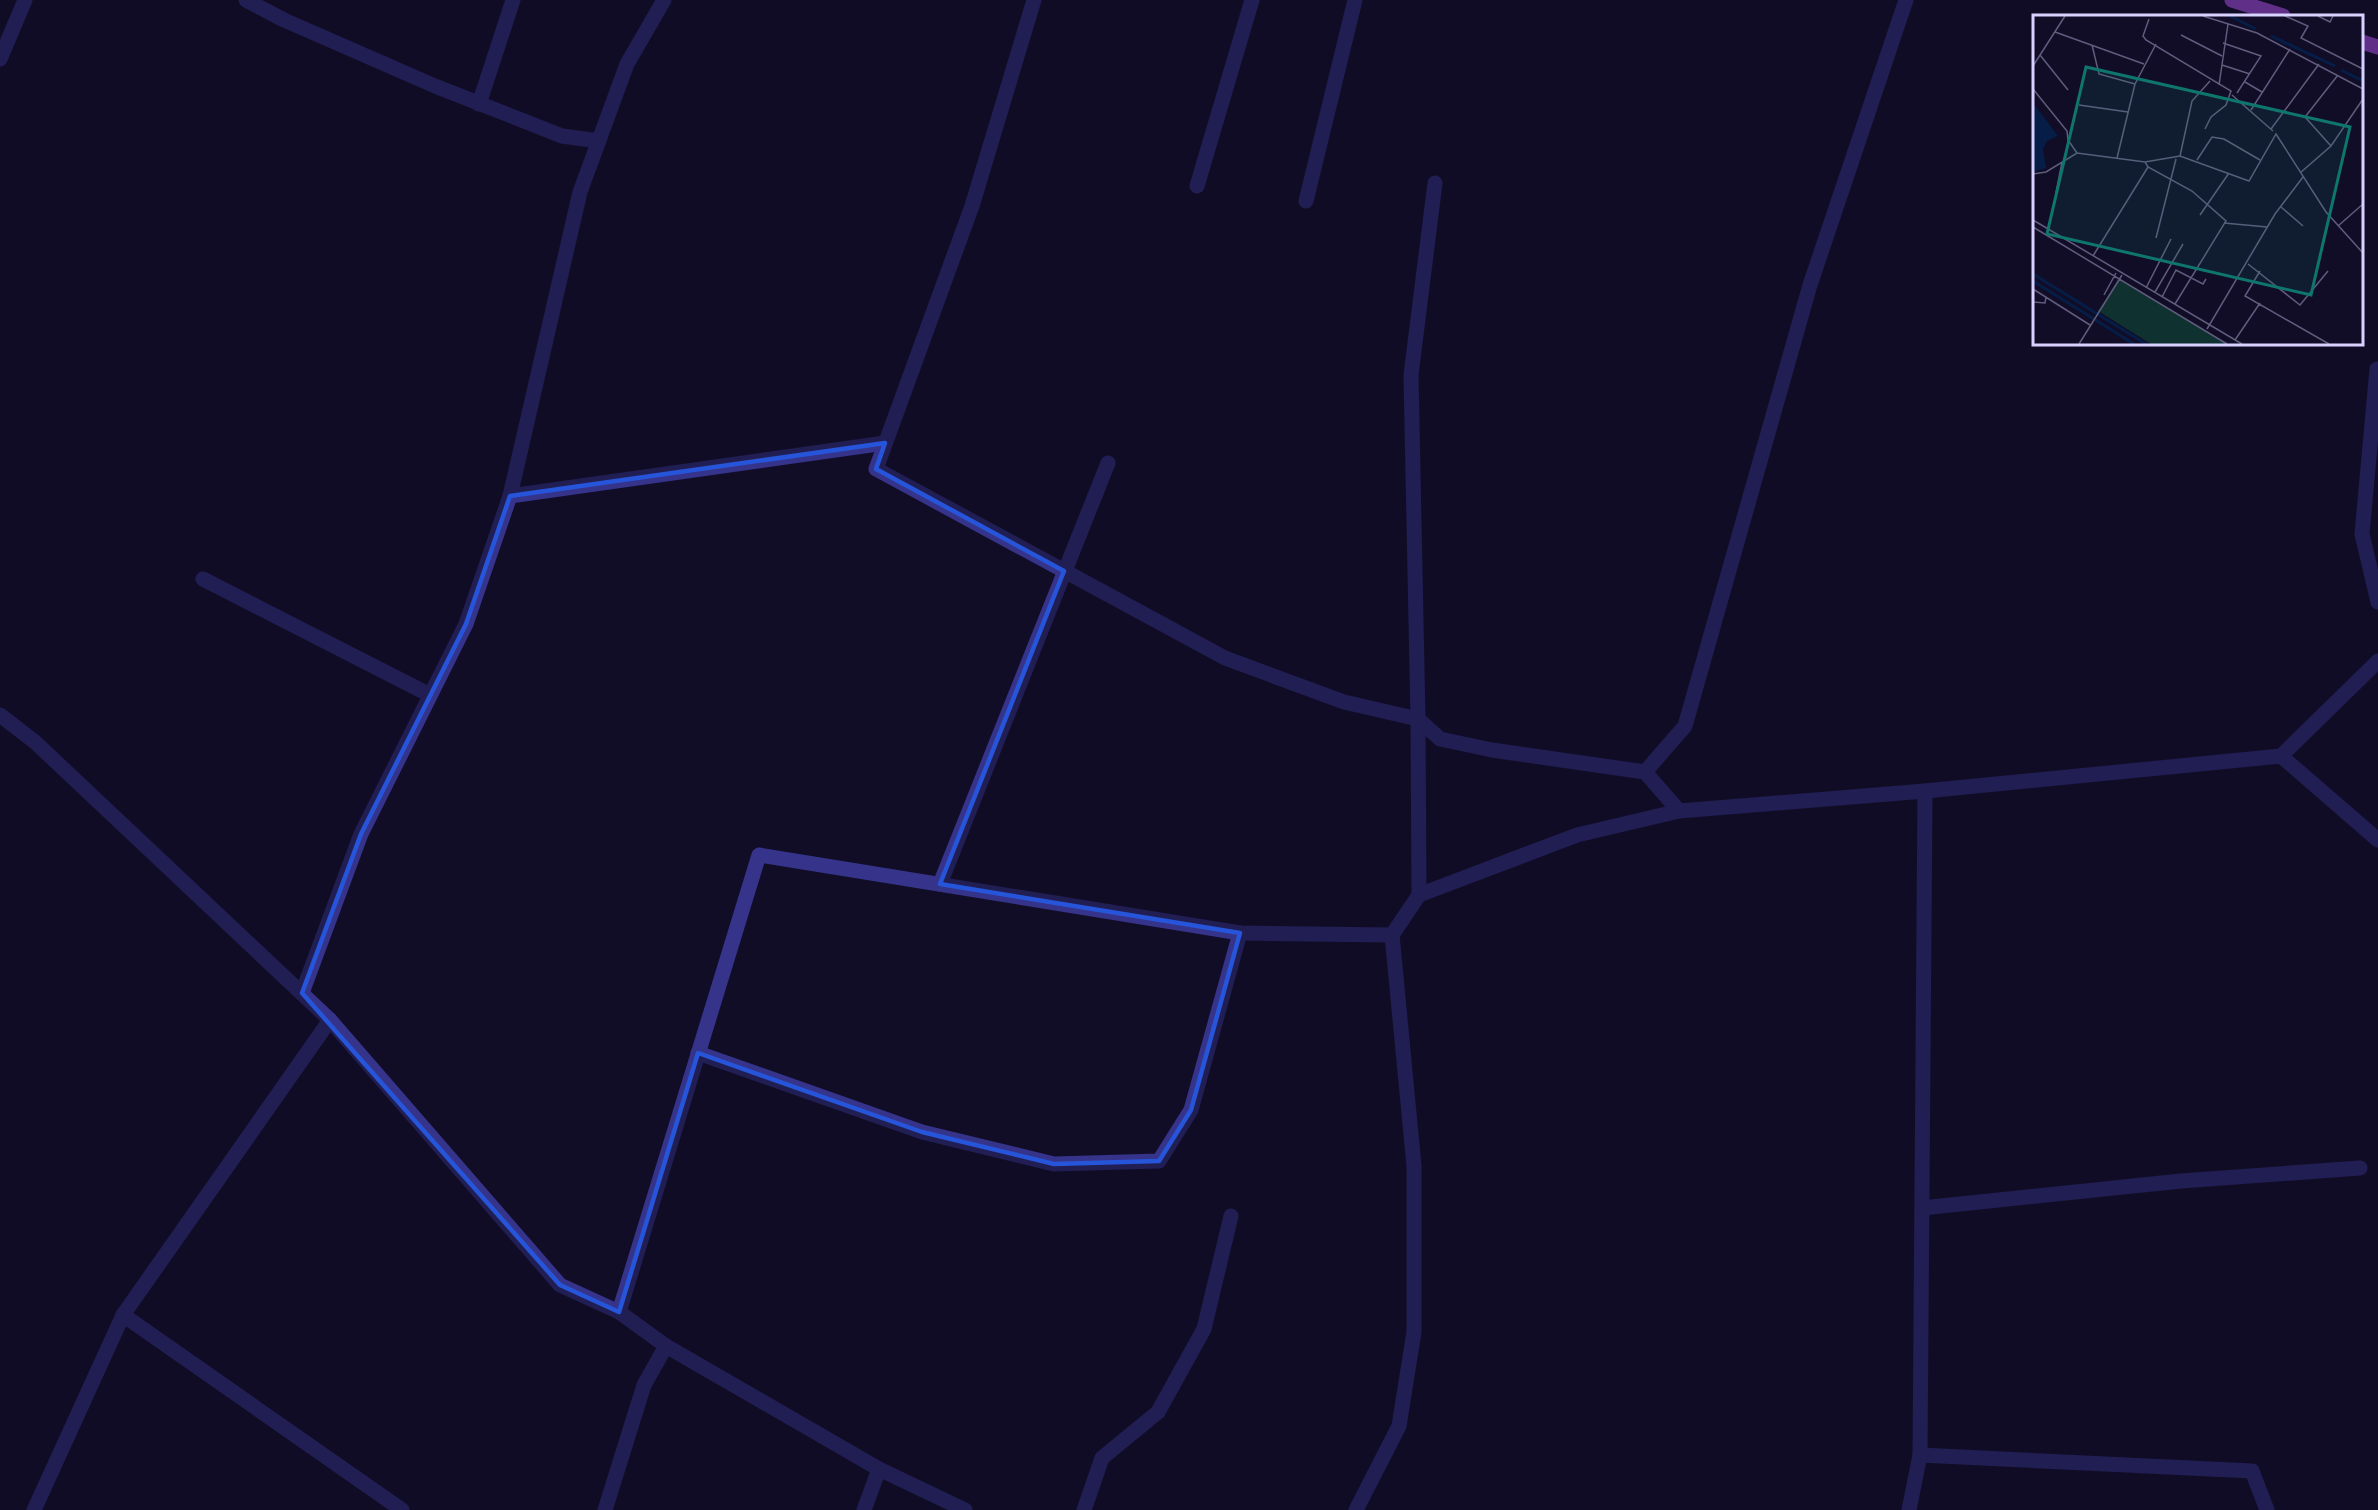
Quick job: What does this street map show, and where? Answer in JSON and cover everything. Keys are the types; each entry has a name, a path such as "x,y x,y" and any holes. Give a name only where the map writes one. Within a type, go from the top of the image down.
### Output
{"main road":[{"path":"2232,0 2280,15"},
{"path":"2363,43 2378,47"}],"street":[{"path":"0,58 25,0"},
{"path":"246,0 284,20 479,104 562,136 599,141"},
{"path":"479,104 513,0"},
{"path":"302,993 360,834 466,624 510,496 580,192 627,64 664,0"},
{"path":"1034,0 972,206 876,469 1225,658 1344,702 1418,719 1440,739 1492,750 1645,772 1679,811"},
{"path":"1197,186 1252,0"},
{"path":"1306,201 1355,0"},
{"path":"1645,772 1685,726 1810,285 1906,0"},
{"path":"1356,1510 1399,1426 1414,1332 1414,1166 1392,935 1419,895 1411,375 1435,183"},
{"path":"2378,369 2362,534 2378,602"},
{"path":"510,496 885,443"},
{"path":"940,884 1108,463"},
{"path":"203,579 430,695"},
{"path":"1419,895 1577,835 1679,811 1925,791 2282,756 2378,661"},
{"path":"0,715 44,749 330,1020 560,1285 619,1312 666,1346 879,1469 965,1510"},
{"path":"2282,756 2378,840"},
{"path":"1909,1510 1920,1455 1925,791"},
{"path":"619,1312 759,855 1240,933 1392,935"},
{"path":"698,1053 922,1132 1054,1164 1159,1161 1191,1110 1240,933"},
{"path":"34,1510 123,1315 330,1020"},
{"path":"1922,1208 2181,1181 2360,1168"},
{"path":"1084,1510 1102,1458 1158,1412 1204,1329 1231,1216"},
{"path":"123,1315 402,1510"},
{"path":"606,1510 644,1385 666,1346"},
{"path":"1920,1455 2252,1471 2267,1510"},
{"path":"864,1510 879,1469"}],"highlighted area":[{"path":"885,443 876,469 1064,571 940,884 1240,933 1191,1110 1159,1161 1054,1164 922,1132 698,1053 619,1312 560,1285 302,993 361,834 466,624 510,496"}]}
